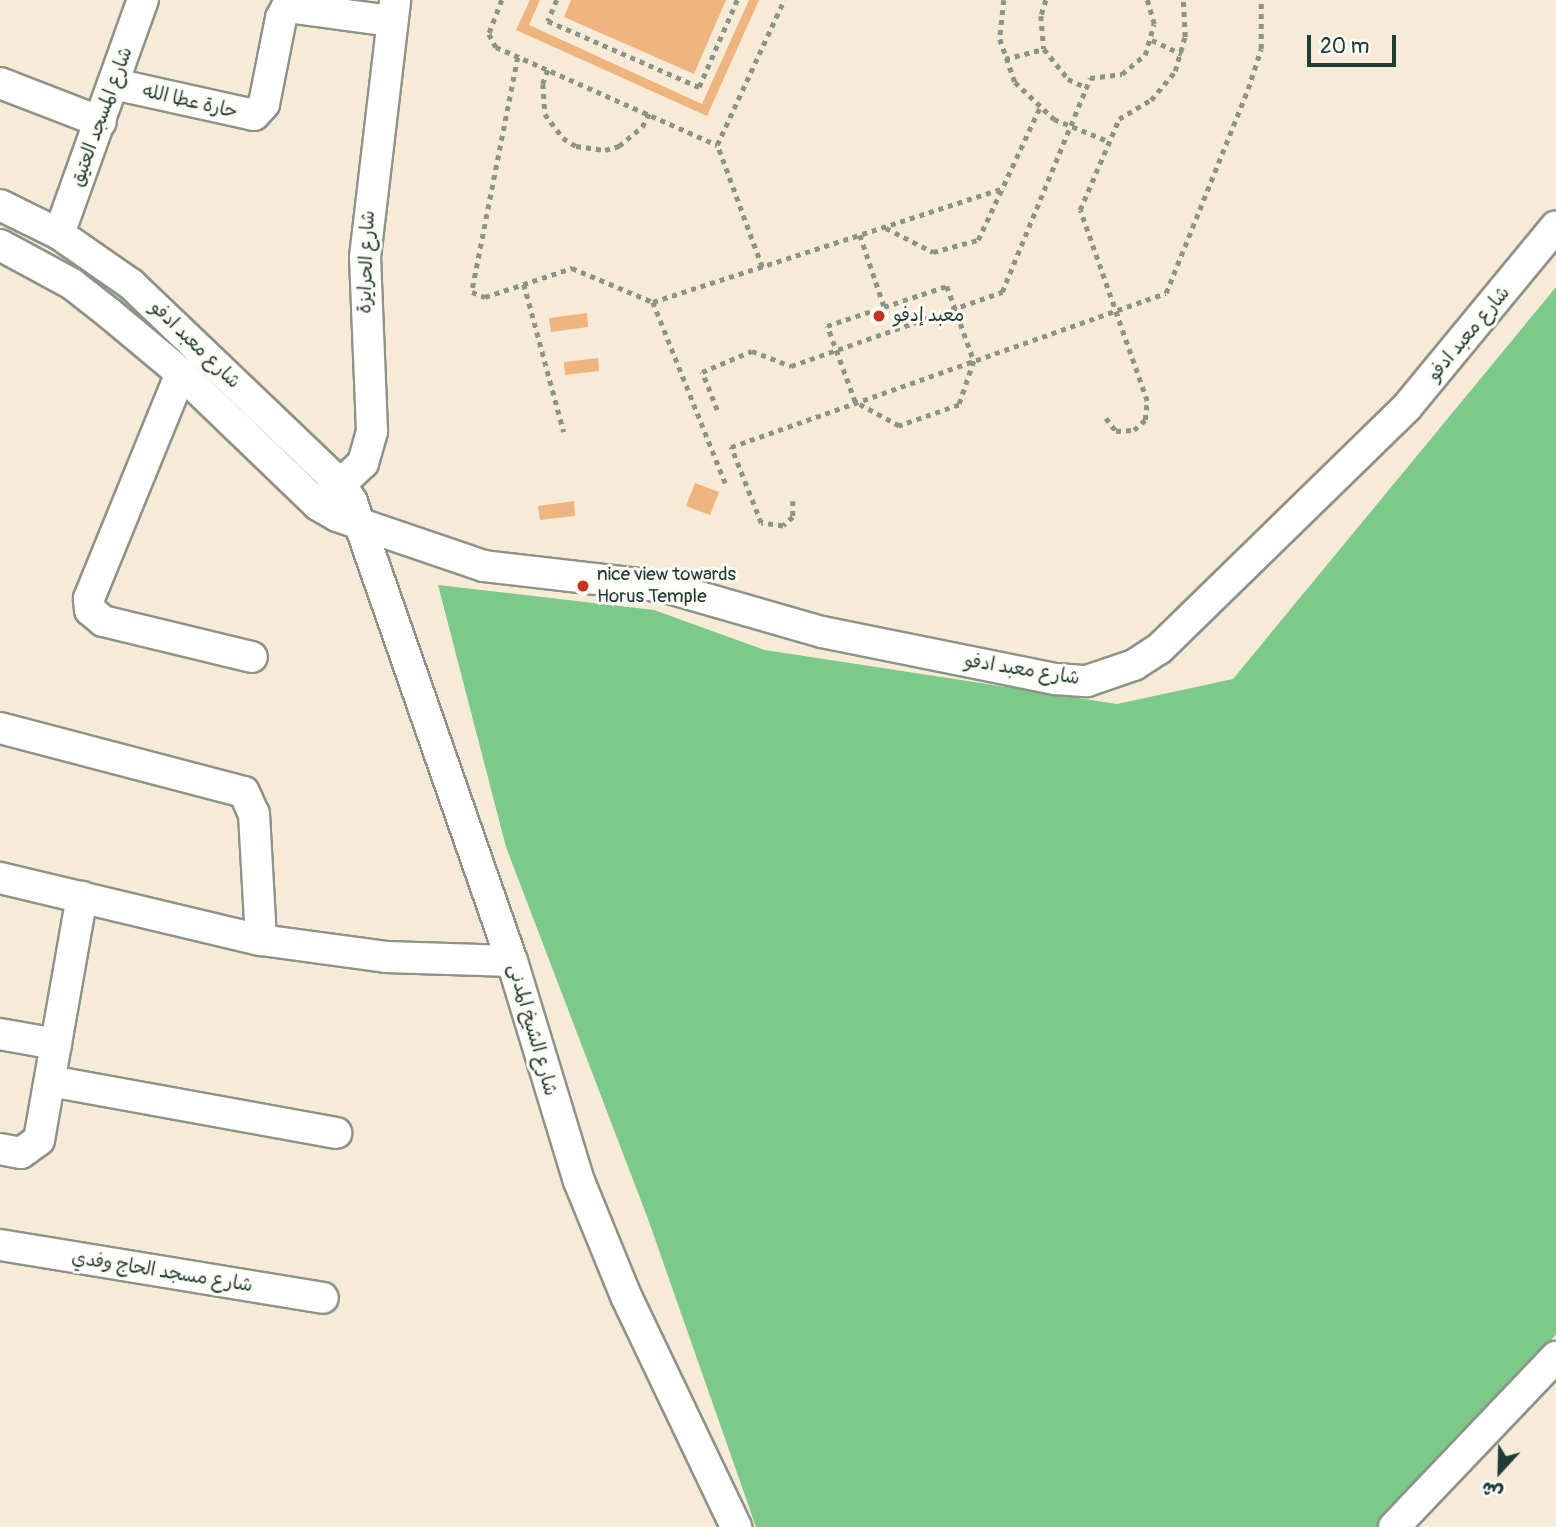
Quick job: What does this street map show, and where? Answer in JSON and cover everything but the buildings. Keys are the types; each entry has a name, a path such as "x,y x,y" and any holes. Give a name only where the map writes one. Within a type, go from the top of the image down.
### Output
{"street":[{"name":"شارع المسجد العتيق","path":"59,234 143,0"},
{"name":"حارة عطا الله","path":"114,84 254,115 264,104 281,18 287,7 393,10"},
{"name":"شارع الحرايزة","path":"318,505 363,463 372,431 365,257 393,10"},
{"path":"0,83 101,122"},
{"name":"شارع معبد ادفو","path":"0,205 59,234 131,284 341,485 358,520"},
{"name":"شارع معبد ادفو","path":"0,245 72,284 181,373 318,505 424,549 484,566 666,587 822,632 1056,679 1087,681 1109,676 1159,649 1407,407 1556,226"},
{"path":"181,373 89,598 90,610 103,621 252,657"},
{"name":"شارع الشيخ المدنى","path":"358,520 512,961 559,1122 602,1239 736,1527"},
{"path":"0,728 244,792 253,806 261,940"},
{"path":"0,878 261,940 386,957 512,961"},
{"path":"0,1150 21,1153 34,1146 50,1081 82,897"},
{"path":"0,1034 56,1044"},
{"path":"50,1081 336,1133"},
{"name":"شارع مسجد الحاج وفدي","path":"0,1245 323,1298"},
{"path":"1394,1527 1556,1357"}],"path":[{"path":"502,0 490,38 518,57 717,145"},
{"path":"557,0 548,21 699,87 737,0"},
{"path":"762,267 717,145 784,0"},
{"path":"1004,0 1000,39 1004,59 1015,82 1039,109 1108,141"},
{"path":"1046,0 1041,16 1044,49 1068,79 1087,88"},
{"path":"717,410 702,372 752,351 791,366 1002,292 1090,78 1107,79 1135,66 1152,40 1154,23 1147,0"},
{"path":"1106,418 1109,426 1125,432 1140,426 1148,410 1080,210 1119,119 1151,100 1164,87 1182,54 1186,20 1183,0"},
{"path":"793,500 793,517 783,526 761,523 731,447 1166,293 1248,89 1261,49 1261,0"},
{"path":"1152,40 1182,54"},
{"path":"1004,59 1044,49"},
{"path":"518,57 470,286 476,295 485,296 572,268 653,302 1001,189"},
{"path":"548,70 543,85 545,114 563,138 576,146 605,150 619,146 642,127 649,114"},
{"path":"884,227 933,253 978,240 1039,109"},
{"path":"860,235 884,306"},
{"path":"524,284 564,432"},
{"path":"947,286 956,308 974,360 959,405 899,426 855,402 827,326 947,286"},
{"path":"653,302 727,487"}],"green space":[{"path":"1556,287 1556,1334 1510,1394 1378,1527 756,1527 648,1219 506,847 438,585 654,610 765,650 1117,704 1233,679"}],"place":[{"name":"معبد إدفو","path":"879,316"},
{"name":"nice view towards Horus Temple","path":"583,586"}]}
